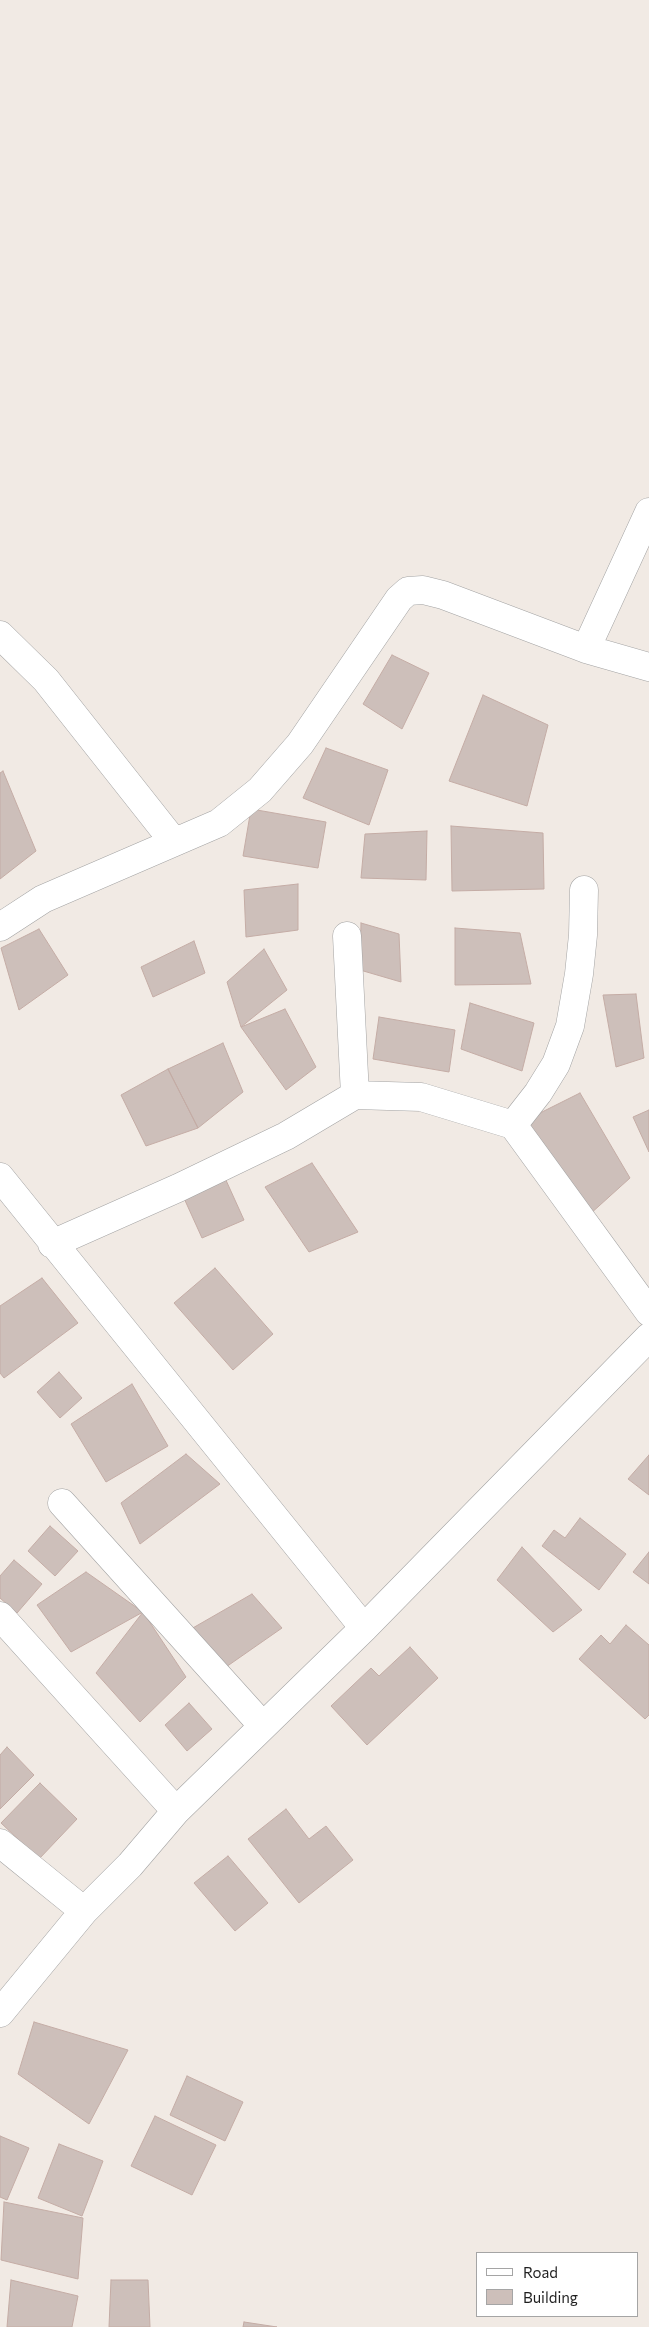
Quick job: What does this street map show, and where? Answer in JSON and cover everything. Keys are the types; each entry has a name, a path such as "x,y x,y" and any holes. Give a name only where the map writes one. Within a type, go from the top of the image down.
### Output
{"street":[{"path":"586,649 649,512"},
{"path":"0,928 43,900 219,823 260,790 300,744 398,599 408,591 423,590 443,596 586,649 649,667"},
{"path":"0,635 46,680 174,842"},
{"path":"513,1124 538,1093 556,1064 570,1026 579,974 583,935 584,890"},
{"path":"347,936 355,1095"},
{"path":"52,1244 178,1188 286,1136 355,1095 398,1094 420,1097 513,1124 649,1312"},
{"path":"0,1177 52,1244 364,1628"},
{"path":"0,2013 84,1911 130,1865 176,1811 364,1628 649,1337"},
{"path":"62,1502 263,1726"},
{"path":"0,1616 176,1811"},
{"path":"0,1843 84,1911"}],"building":[{"path":"392,655 429,673 402,729 363,704"},
{"path":"483,695 548,725 527,806 449,781"},
{"path":"326,748 388,770 369,825 303,798"},
{"path":"3,771 36,851 0,879 0,773"},
{"path":"251,809 326,822 318,868 243,856"},
{"path":"451,826 543,833 544,889 452,891"},
{"path":"427,831 426,880 361,878 365,834"},
{"path":"298,884 298,930 246,937 244,890"},
{"path":"361,923 399,934 401,982 360,970"},
{"path":"455,928 520,933 531,984 455,985"},
{"path":"39,929 68,975 19,1010 1,948"},
{"path":"194,941 205,973 153,997 141,967"},
{"path":"264,949 287,990 241,1027 227,982"},
{"path":"636,994 644,1058 616,1067 603,995"},
{"path":"470,1003 534,1023 522,1071 461,1049"},
{"path":"285,1009 316,1067 286,1090 241,1027"},
{"path":"379,1017 455,1030 449,1072 373,1059"},
{"path":"223,1043 243,1092 198,1128 168,1069"},
{"path":"168,1069 198,1128 146,1146 121,1095"},
{"path":"580,1093 630,1178 589,1215 526,1120"},
{"path":"649,1110 649,1152 633,1117"},
{"path":"312,1163 358,1232 309,1252 265,1187"},
{"path":"225,1178 244,1220 202,1238 183,1196"},
{"path":"215,1268 273,1334 233,1370 174,1303"},
{"path":"42,1278 78,1323 4,1378 0,1373 0,1306"},
{"path":"59,1372 82,1398 60,1418 37,1392"},
{"path":"132,1384 168,1446 106,1482 71,1424"},
{"path":"186,1454 220,1484 140,1544 121,1503"},
{"path":"649,1455 649,1495 628,1479"},
{"path":"580,1518 626,1554 599,1590 542,1546 554,1530 565,1538"},
{"path":"50,1526 78,1551 55,1576 28,1551"},
{"path":"522,1547 582,1610 553,1632 497,1580"},
{"path":"649,1552 649,1584 633,1572"},
{"path":"14,1560 42,1584 17,1613 0,1598 0,1576"},
{"path":"86,1572 143,1612 71,1652 37,1605"},
{"path":"252,1594 282,1628 226,1667 191,1629"},
{"path":"143,1612 186,1677 140,1722 96,1673"},
{"path":"626,1625 649,1645 649,1715 645,1719 579,1659 601,1635 610,1644"},
{"path":"410,1647 438,1678 367,1745 331,1706 371,1668 379,1676"},
{"path":"189,1703 212,1729 187,1751 165,1725"},
{"path":"7,1747 34,1775 0,1809 0,1755"},
{"path":"40,1783 77,1819 39,1859 1,1823"},
{"path":"286,1809 309,1839 326,1826 353,1860 299,1903 248,1839"},
{"path":"228,1856 268,1903 235,1931 194,1883"},
{"path":"34,2022 128,2050 89,2124 18,2074"},
{"path":"187,2076 243,2102 225,2141 170,2115"},
{"path":"155,2116 216,2145 192,2195 131,2166"},
{"path":"0,2136 29,2148 7,2200 0,2197"},
{"path":"59,2144 103,2161 82,2216 38,2198"},
{"path":"4,2202 83,2218 78,2279 1,2260"},
{"path":"11,2280 78,2296 72,2327 7,2327"},
{"path":"111,2280 148,2280 150,2327 109,2327"},
{"path":"244,2322 277,2327 243,2327"}]}
